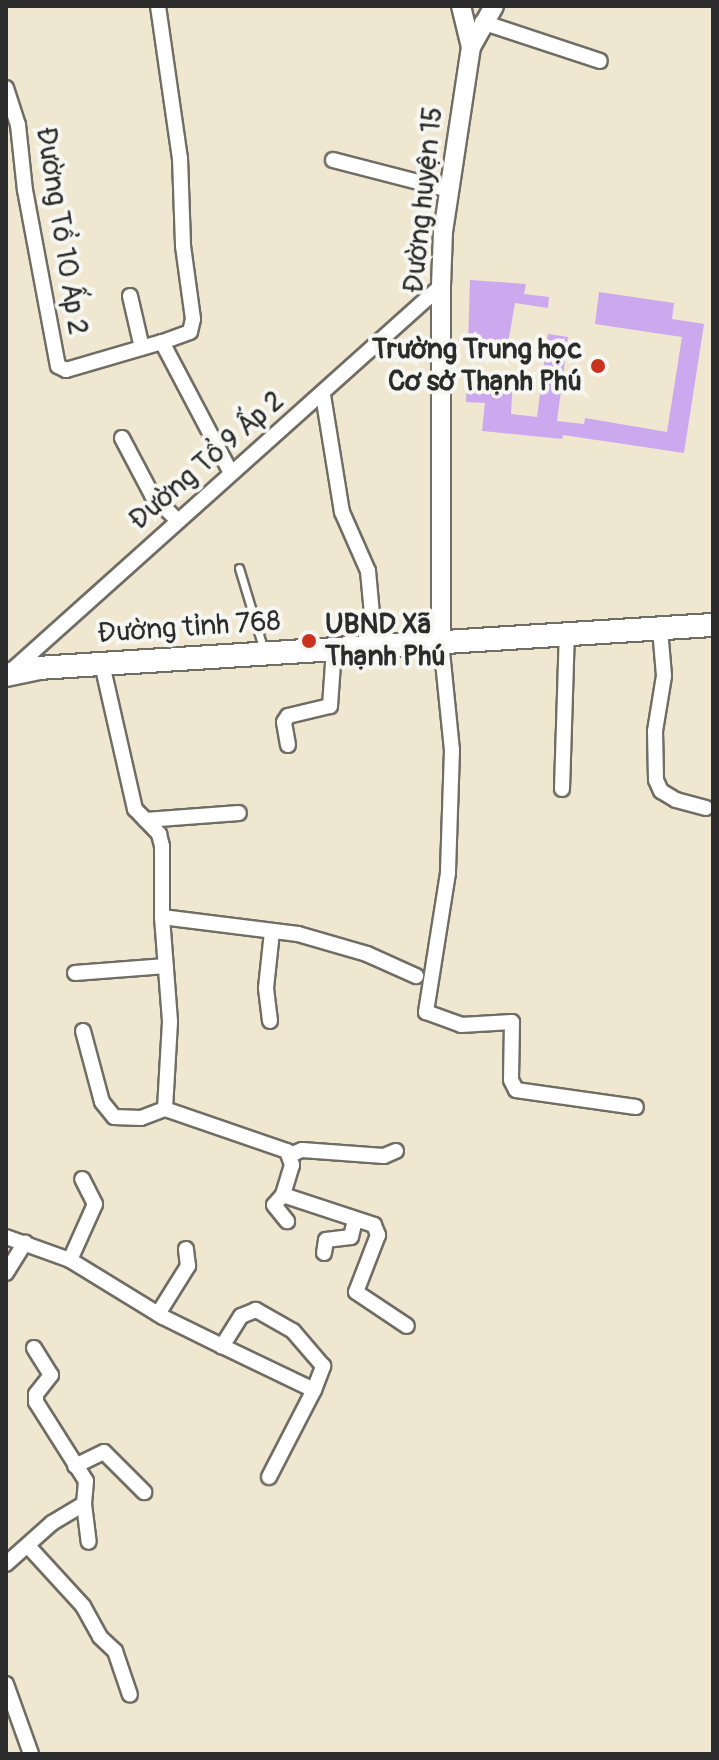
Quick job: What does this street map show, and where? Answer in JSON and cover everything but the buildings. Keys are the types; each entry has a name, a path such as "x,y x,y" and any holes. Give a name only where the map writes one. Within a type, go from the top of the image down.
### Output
{"main road":[{"name":"Đường tỉnh 768","path":"6,675 102,664 713,625"}],"street":[{"name":"Đường Tổ 10 Ấp 2","path":"6,88 18,125 25,190 58,366 66,370 190,332 193,319 183,246 180,158 158,6"},
{"name":"Đường huyện 15","path":"441,642 441,286 449,190 471,47 461,6"},
{"path":"471,47 482,22 494,6"},
{"path":"482,22 600,61"},
{"path":"333,160 449,190"},
{"name":"Đường Tổ 9 Ấp 2","path":"6,675 231,473 323,395 441,286"},
{"path":"130,296 142,348"},
{"path":"162,342 231,473"},
{"path":"323,395 342,512 368,571 375,646"},
{"path":"122,438 152,495 178,521"},
{"path":"660,629 664,676 655,731 656,780 661,791 676,800 706,808"},
{"path":"562,789 567,634"},
{"path":"441,642 452,750 448,873 426,1012 461,1025 512,1022 511,1080 516,1090 636,1107"},
{"path":"288,745 284,722 288,716 330,706 334,649"},
{"path":"102,664 135,809 146,820 162,846 162,917 170,1022 165,1109"},
{"path":"146,820 239,813"},
{"path":"162,917 334,943 416,976"},
{"path":"270,1021 266,988 272,932"},
{"path":"75,973 166,966"},
{"path":"83,1031 102,1102 114,1117 141,1118 165,1109 290,1155 302,1150 384,1156 396,1151"},
{"path":"287,1221 274,1205 283,1195 292,1169 290,1155"},
{"path":"70,1260 95,1204 82,1179"},
{"path":"283,1195 374,1225 378,1235 357,1287 358,1297 407,1326"},
{"path":"324,1253 326,1240 351,1237 355,1220"},
{"path":"6,1237 70,1260 158,1314 314,1390"},
{"path":"6,1273 25,1243"},
{"path":"158,1314 188,1266 186,1249"},
{"path":"222,1346 241,1316 256,1310 288,1328 321,1359 314,1390 269,1477"},
{"path":"34,1348 51,1375 36,1394 36,1402 86,1484 84,1504 89,1542"},
{"path":"75,1466 104,1452 144,1492"},
{"path":"6,1564 29,1547 52,1523 84,1504"},
{"path":"29,1547 83,1606 100,1637 115,1651 130,1695"},
{"path":"6,1684 31,1754"}],"lane":[{"path":"239,568 264,653"}],"place":[{"name":"Trường Trung học Cơ sở Thạnh Phú","path":"598,366"},
{"name":"UBND Xã Thạnh Phú","path":"309,641"}]}
